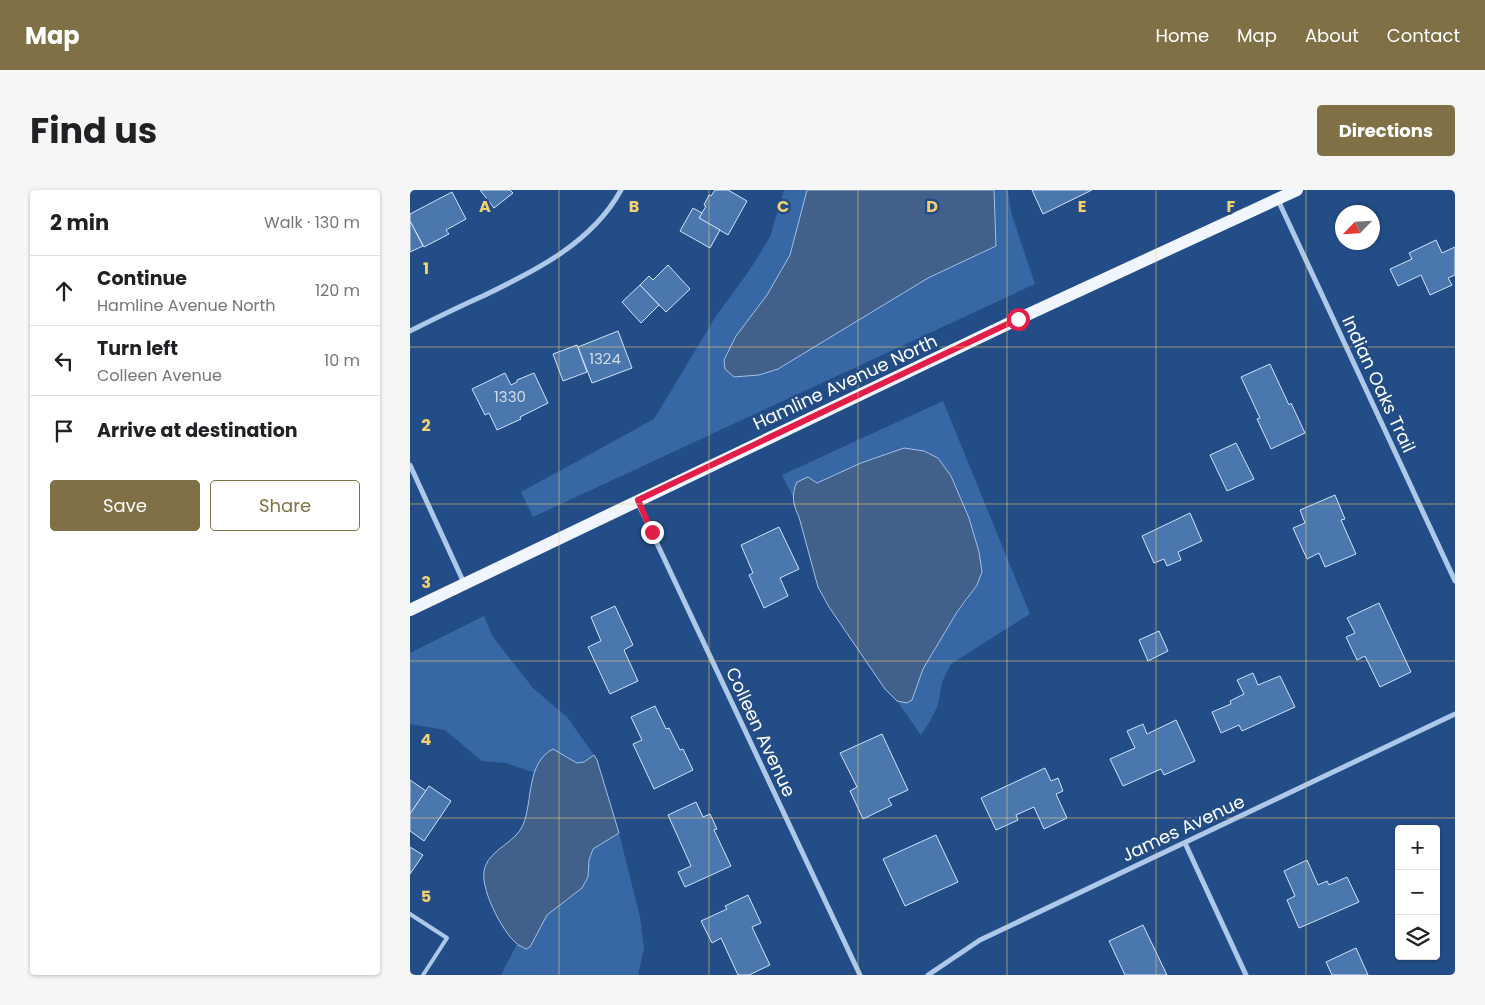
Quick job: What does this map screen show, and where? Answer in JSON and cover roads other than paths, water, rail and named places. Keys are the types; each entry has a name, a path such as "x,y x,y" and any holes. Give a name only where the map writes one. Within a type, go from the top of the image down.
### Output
{"main road":[{"name":"Hamline Avenue North","path":"410,610 1010,323 1297,190"}],"street":[{"path":"410,331 520,278 559,255 588,232 622,190"},
{"name":"Indian Oaks Trail","path":"1277,200 1455,581"},
{"path":"410,465 465,584"},
{"name":"Colleen Avenue","path":"638,500 860,975"},
{"name":"James Avenue","path":"928,975 980,940 1455,714"},
{"path":"1185,843 1246,975"}],"lane":[{"path":"410,914 447,938 423,975"}]}
